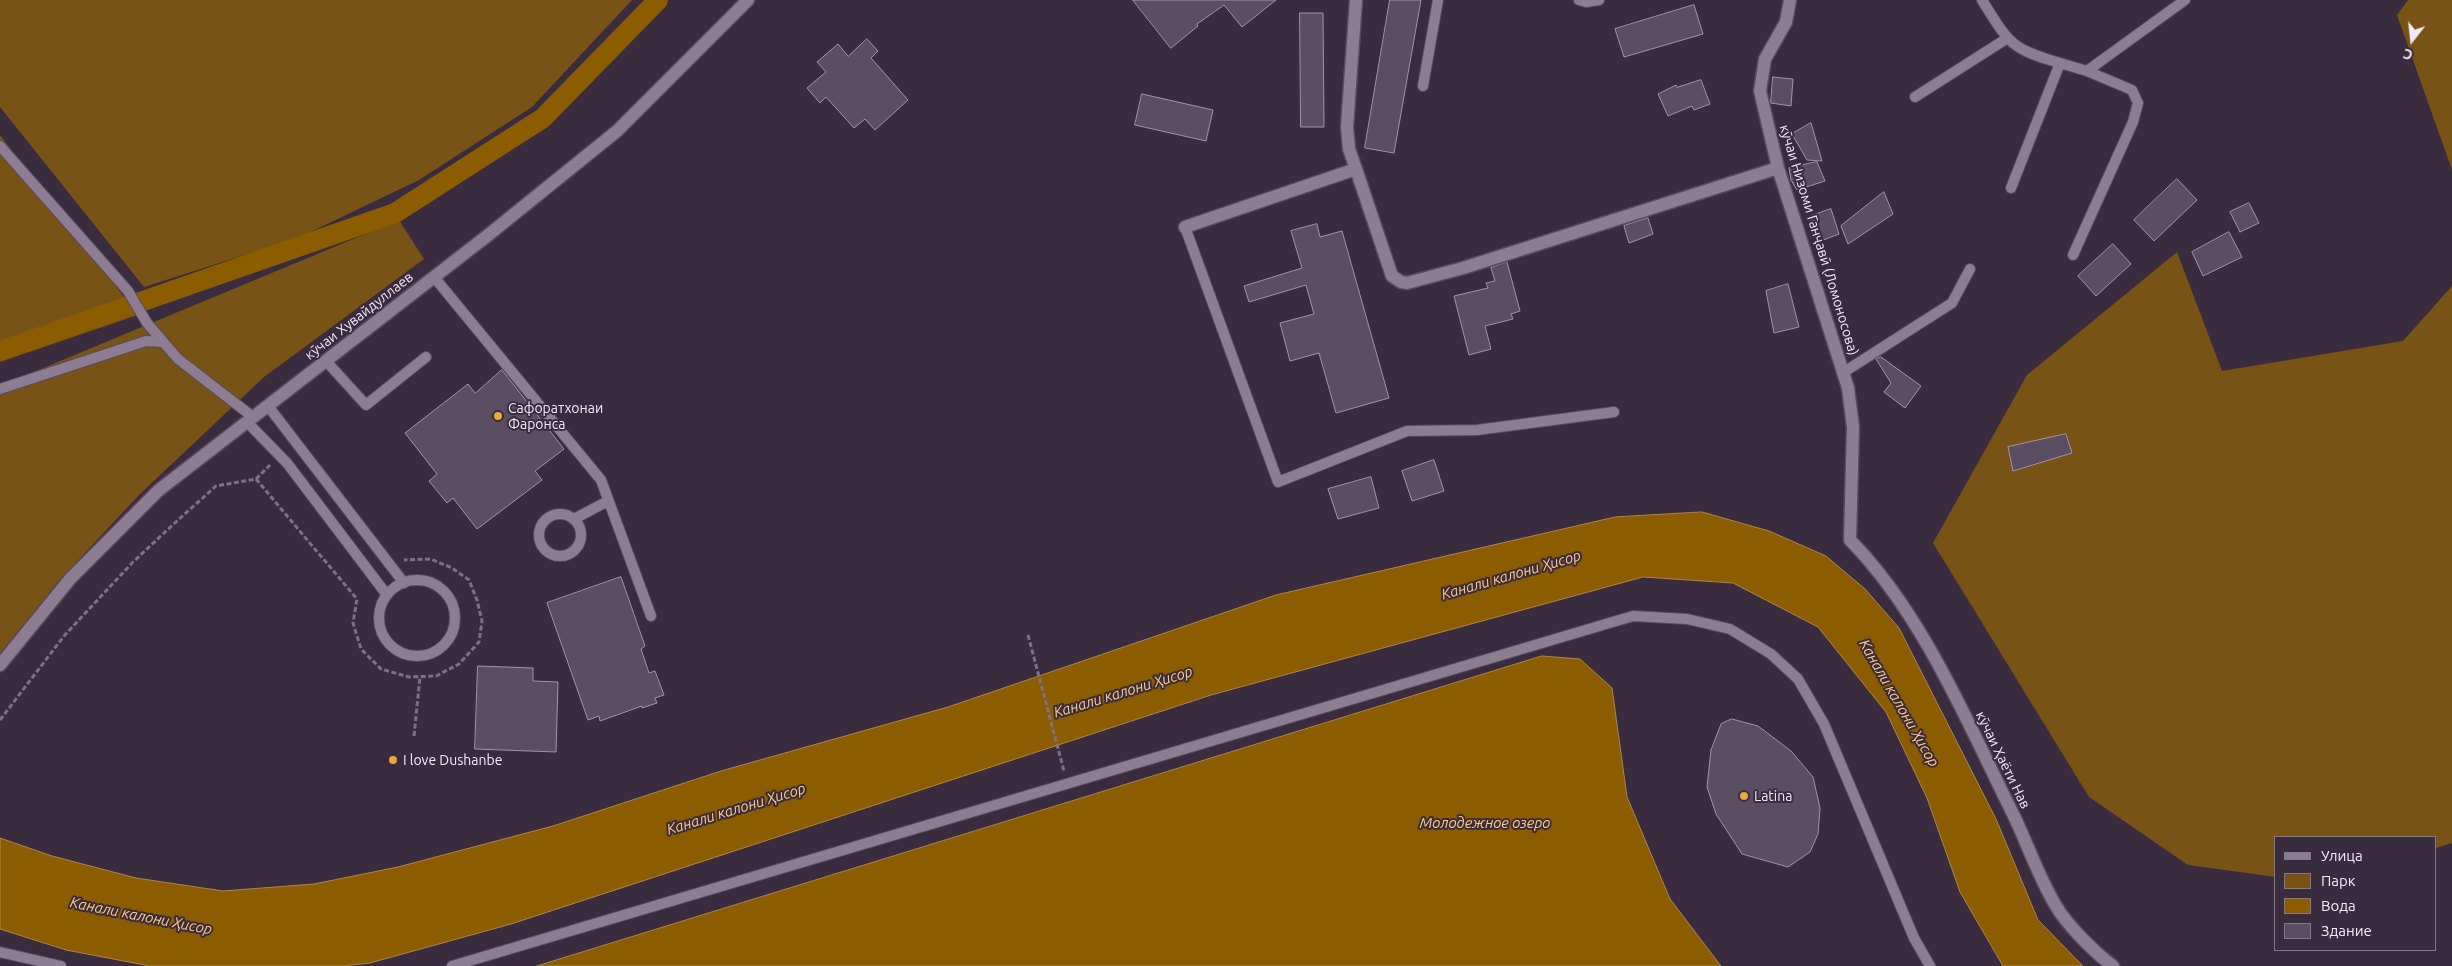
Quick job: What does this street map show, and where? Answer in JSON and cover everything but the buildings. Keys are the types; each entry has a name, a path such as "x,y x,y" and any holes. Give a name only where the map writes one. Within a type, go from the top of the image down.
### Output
{"street":[{"name":"кӯчаи Хувайдуллаев","path":"0,665 70,579 159,490 434,277 617,131 748,0"},
{"path":"1356,0 1347,127 1349,149 1392,276 1401,282 1407,283 1463,268 1778,168"},
{"name":"кӯчаи Низоми Ганҷавӣ (Ломоносова)","path":"1790,0 1786,22 1765,59 1760,91 1778,168 1844,372 1852,409 1850,540 1871,562"},
{"path":"1185,227 1356,169"},
{"name":"кӯчаи Ҳаёти Нав","path":"1871,562 1907,614 1952,690 2056,906 2082,937 2113,966"}],"lane":[{"path":"1423,86 1438,0"},
{"path":"1579,0 1586,2 1598,0"},
{"path":"1982,0 2006,39 2029,54 2087,71 2132,90 2138,103 2133,122 2073,255"},
{"path":"2087,71 2185,0"},
{"path":"1915,97 2006,39"},
{"path":"2011,188 2060,63"},
{"path":"0,146 128,292 147,323 178,359 250,420 287,463 387,595"},
{"path":"1185,227 1278,482 1407,431 1477,430 1614,412"},
{"path":"1844,372 1952,304 1970,269"},
{"path":"434,277 601,480 651,616"},
{"path":"0,388 146,341 163,342"},
{"path":"326,361 366,405 426,356"},
{"path":"268,406 404,583"},
{"path":"574,519 581,530 581,538 574,550 561,556 547,552 539,539 539,532 546,519 559,514 574,519 608,501"},
{"path":"421,581 434,584 452,602 455,615 454,627 449,638 441,648 431,653 419,656 407,655 396,650 381,631 379,619 381,607 387,595 397,586 404,583 421,581"},
{"path":"452,966 1633,616 1687,619 1730,629 1771,654 1798,679 1824,724 1914,938 1930,966"},
{"path":"0,952 61,966"}],"path":[{"path":"0,720 64,636 133,562 216,486 256,479"},
{"path":"1028,635 1067,784"},
{"path":"414,736 420,677"}],"green space":[{"path":"0,0 632,0 532,107 419,180 298,238 144,287 0,107"},
{"path":"2408,0 2452,0 2452,170 2397,15"},
{"path":"0,135 138,315 0,362"},
{"path":"399,220 424,259 264,377 139,495 57,583 0,657 0,386"},
{"path":"2177,252 2222,371 2403,341 2452,286 2452,843 2437,848 2437,836 2274,836 2274,877 2188,865 2089,797 1933,543 2027,375"}],"water":[{"name":"Канали калони Ҳисор","path":"1702,512 1769,531 1826,556 1865,589 1899,628 1996,819 2038,920 2083,966 2003,966 1960,892 1927,798 1886,712 1818,627 1733,583 1643,577 1211,695 511,924 370,963 343,966 150,966 66,950 0,929 0,838 52,856 136,878 223,891 314,884 398,867 553,826 721,771 948,707 1276,595 1615,517"},
{"name":"Молодежное озеро","path":"1542,656 1580,659 1612,688 1627,797 1670,899 1721,966 537,966"}],"waterway":[{"path":"0,351 395,213 543,118 658,0"}],"place":[{"name":"Сафоратхонаи Фаронса","path":"498,416"},
{"name":"I love Dushanbe","path":"393,760"},
{"name":"Latina","path":"1744,796"}]}
